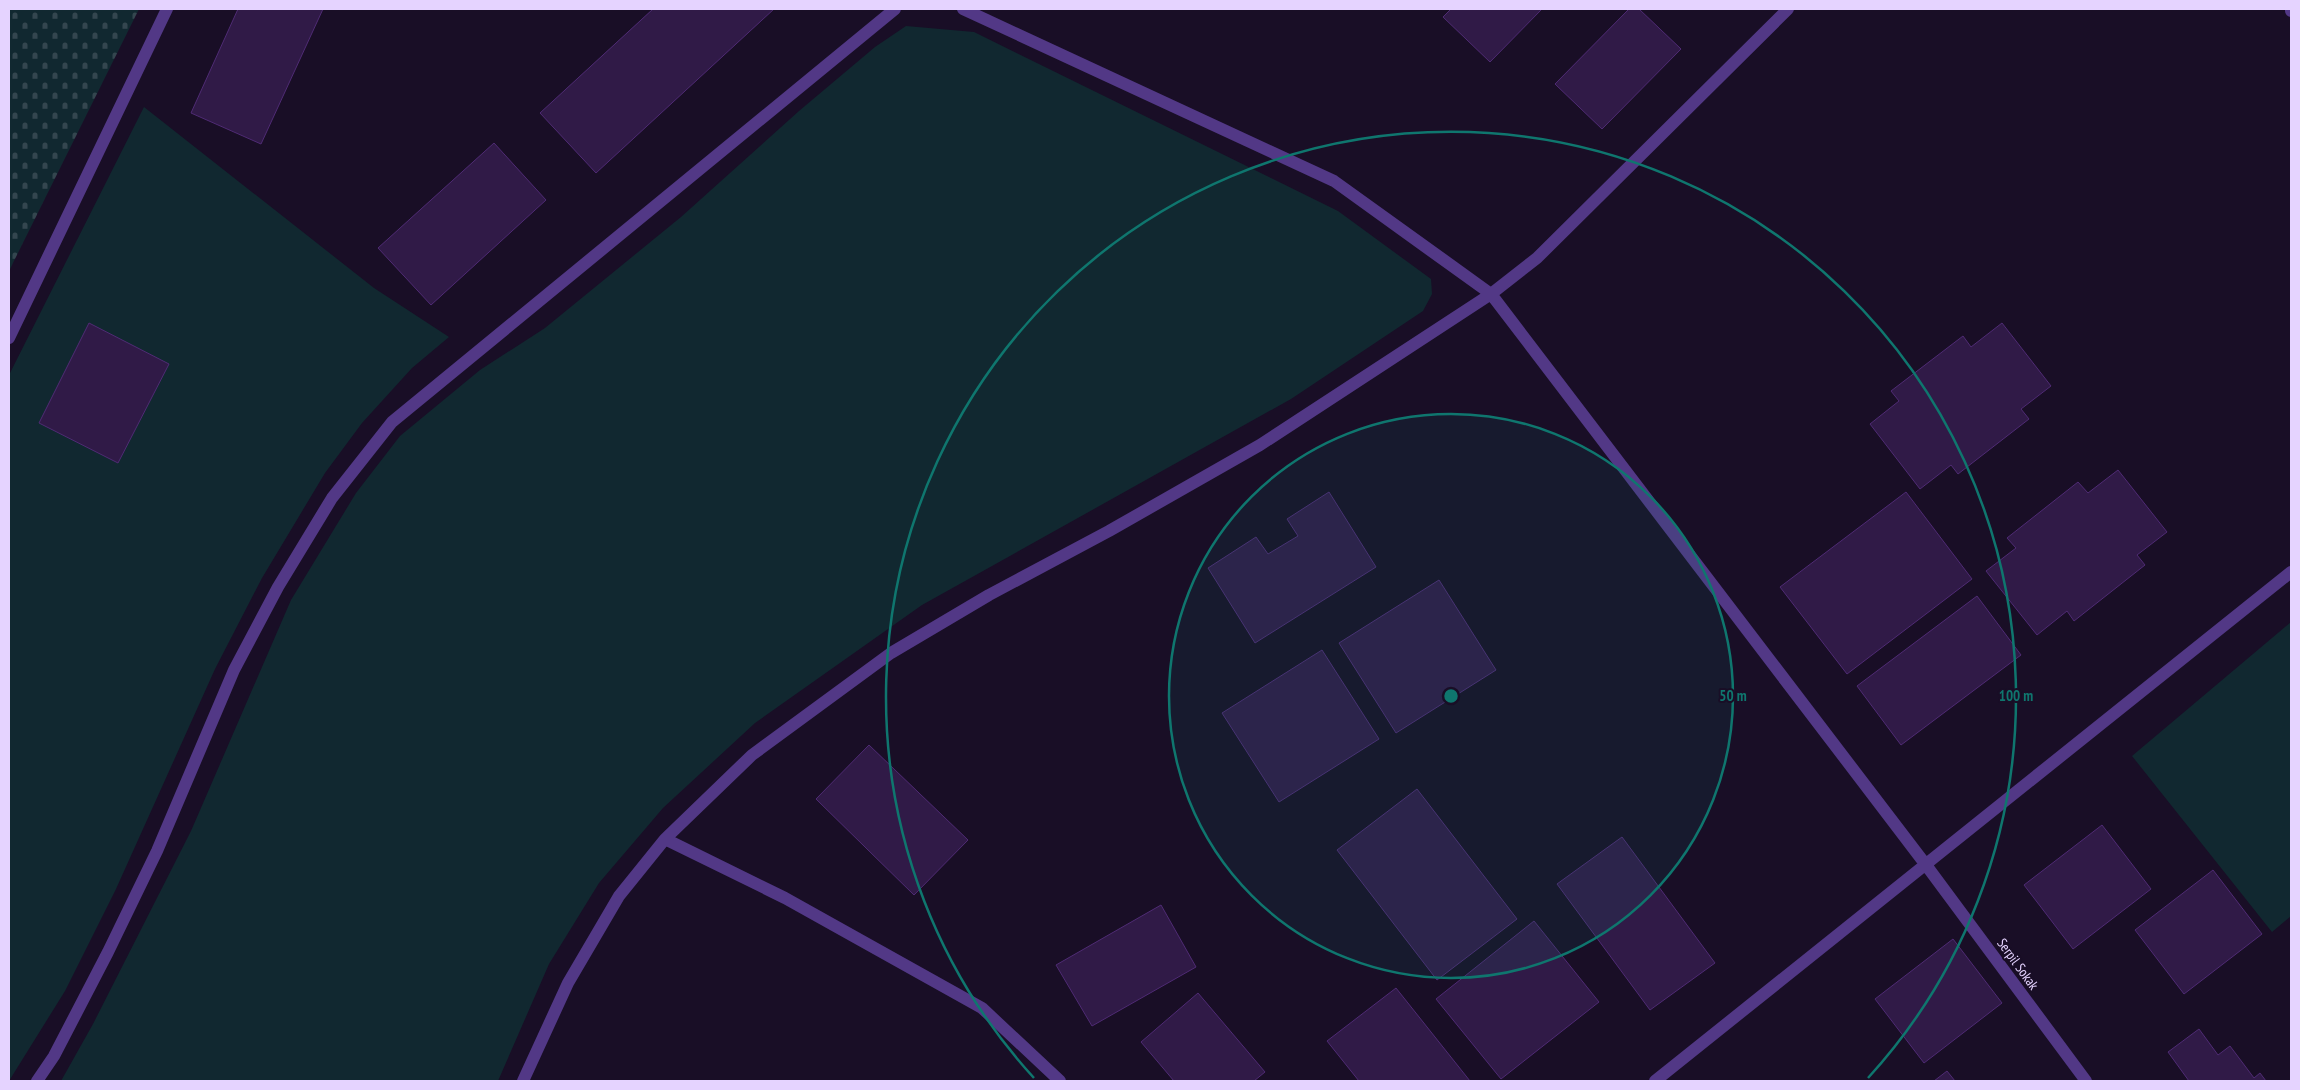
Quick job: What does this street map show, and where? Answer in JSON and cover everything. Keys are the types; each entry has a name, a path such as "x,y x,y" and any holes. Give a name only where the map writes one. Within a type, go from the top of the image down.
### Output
{"street":[{"path":"9,338 167,9"},
{"path":"38,1081 54,1056 99,970 153,860 203,748 234,670 278,587 332,498 392,422 895,9"},
{"name":"Serpil Sokak","path":"963,9 1334,181 1491,294 1926,865 2086,1081"},
{"path":"523,1081 568,983 619,896 665,839 752,755 891,653 989,594 1109,531 1260,445 1491,294 1537,258 1788,9"},
{"path":"1655,1081 2291,572"},
{"path":"665,839 785,898 982,1008 1060,1081"}],"green space":[{"path":"9,9 139,9 9,271"},
{"path":"906,26 974,32 1338,211 1431,279 1432,294 1423,311 1291,399 922,605 755,723 663,808 599,883 549,964 498,1081 61,1081 93,1024 191,831 291,600 356,493 400,436 480,370 545,328 681,217 799,111 875,47"},
{"path":"144,107 374,288 449,337 412,368 362,423 325,473 262,578 215,669 116,889 65,991 9,1081 9,375"},
{"path":"2291,622 2291,916 2272,932 2132,756"}],"building":[{"path":"238,9 323,9 261,144 191,113"},
{"path":"653,9 774,9 596,173 540,113"},
{"path":"1451,9 1542,9 1490,62 1443,17"},
{"path":"1629,9 1639,9 1681,49 1602,129 1555,84"},
{"path":"494,143 546,200 431,305 378,248"},
{"path":"89,323 169,364 118,463 39,423"},
{"path":"2002,323 2051,386 2021,409 2029,419 1958,474 1951,465 1920,489 1870,424 1899,401 1891,391 1963,336 1971,347"},
{"path":"2118,470 2167,532 2137,555 2145,565 2074,621 2067,611 2037,635 1986,571 2016,548 2007,538 2078,482 2088,493"},
{"path":"1329,492 1376,567 1255,643 1208,568 1256,537 1268,554 1298,536 1287,519"},
{"path":"1906,492 1972,579 1847,674 1780,587"},
{"path":"1439,580 1496,670 1396,733 1339,643"},
{"path":"1977,596 2021,655 1901,745 1857,686"},
{"path":"1322,650 1379,739 1279,802 1222,713"},
{"path":"869,745 968,840 914,895 816,799"},
{"path":"1417,789 1517,919 1437,980 1337,850"},
{"path":"2102,825 2151,889 2073,949 2024,885"},
{"path":"1622,837 1715,963 1650,1010 1557,884"},
{"path":"2213,870 2262,934 2184,994 2135,930"},
{"path":"1161,905 1196,967 1092,1026 1056,965"},
{"path":"1534,921 1599,1002 1501,1079 1436,999"},
{"path":"1953,939 2002,1003 1924,1063 1875,999"},
{"path":"1396,988 1470,1081 1359,1081 1327,1041"},
{"path":"1198,993 1265,1072 1254,1081 1174,1081 1141,1042"},
{"path":"2199,1029 2218,1055 2230,1046 2254,1078 2260,1073 2266,1081 2189,1081 2168,1052"},
{"path":"1947,1071 1955,1081 1934,1081"}]}
